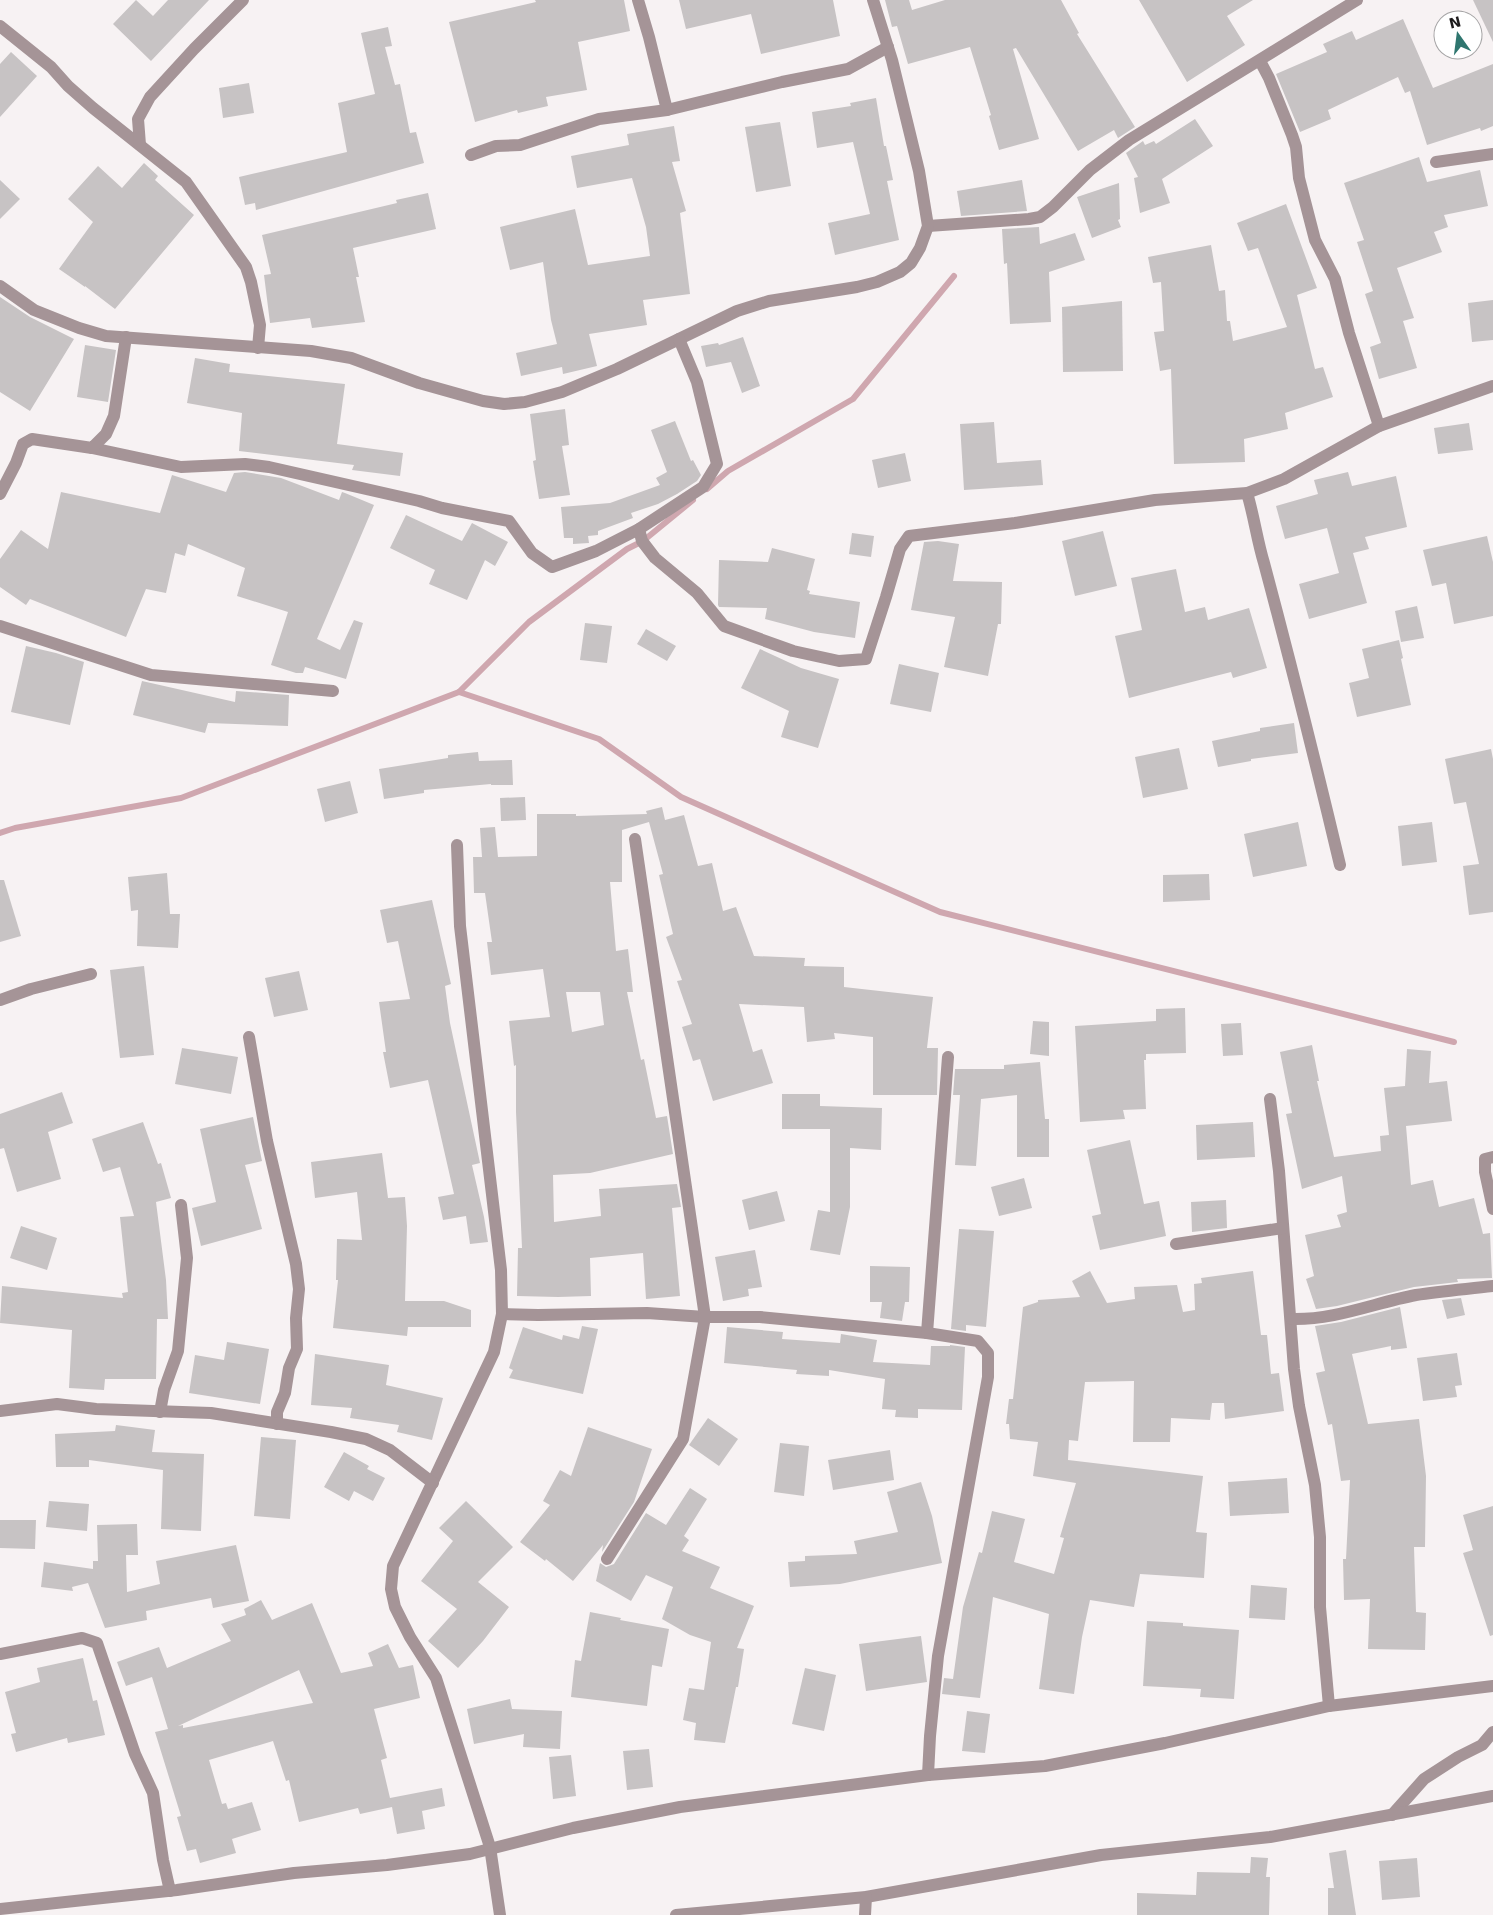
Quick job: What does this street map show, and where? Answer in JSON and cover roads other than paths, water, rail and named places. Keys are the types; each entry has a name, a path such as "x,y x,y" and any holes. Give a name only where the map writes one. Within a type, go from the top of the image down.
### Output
{"street":[{"path":"140,145 138,119 150,97 243,0"},
{"path":"638,0 650,37 667,110"},
{"path":"0,286 34,310 79,328 106,336 311,351 351,358 419,383 483,401 504,404 525,402 562,392 617,369 737,311 769,301 877,282 900,272 911,263 920,248 928,226 919,171 888,47 873,0"},
{"path":"928,226 1029,220 1040,217 1053,208 1090,170 1130,140 1357,0"},
{"path":"0,26 51,67 68,86 93,108 186,182 246,267 260,325 258,348"},
{"path":"471,155 496,146 520,145 599,119 667,110 782,82 848,69 888,47"},
{"path":"1260,61 1269,78 1296,147 1299,178 1315,240 1335,278 1348,333 1379,426"},
{"path":"1436,162 1493,154"},
{"path":"92,448 106,434 114,416 126,337"},
{"path":"0,494 16,463 23,444 32,438 92,448 182,467 245,464 269,467 419,501 442,508 509,521 532,553 552,566 596,551 639,529 703,487 717,464 697,382 679,339"},
{"path":"639,529 642,541 655,558 697,593 724,626 793,651 839,661 866,659 900,549 909,536 1015,523 1155,500 1247,493 1284,479 1379,426 1493,386"},
{"path":"1247,493 1252,509 1256,535 1296,682 1340,865"},
{"path":"0,626 151,675 333,691"},
{"path":"607,1559 683,1438 705,1317 635,840"},
{"path":"457,845 460,926 501,1270 502,1314 494,1352 393,1566 391,1589 395,1607 410,1637 436,1678 490,1847 500,1915"},
{"path":"0,1000 31,989 91,974"},
{"path":"249,1037 267,1141 296,1264 298,1289 296,1318 297,1348 289,1368 286,1393 277,1412 278,1424"},
{"path":"926,1333 948,1057"},
{"path":"1270,1099 1279,1171 1292,1319 1294,1369 1317,1502 1320,1537 1320,1607 1329,1706"},
{"path":"1493,1157 1485,1158 1484,1172 1493,1209"},
{"path":"160,1412 164,1390 178,1351 183,1305 187,1258 181,1205"},
{"path":"1176,1244 1283,1228"},
{"path":"1292,1319 1306,1320 1342,1314 1416,1295 1493,1286"},
{"path":"502,1314 647,1313 705,1317 760,1316 926,1333 978,1341 988,1353 988,1377 938,1656 928,1775"},
{"path":"0,1411 57,1404 96,1409 211,1413 278,1424 366,1439 390,1450 433,1483"},
{"path":"0,1654 82,1638 98,1644 135,1754 153,1793 163,1860 170,1891"},
{"path":"0,1910 170,1891 294,1873 388,1865 470,1854 490,1847 573,1828 680,1807 928,1775 1045,1766 1165,1743 1329,1706 1493,1686"},
{"path":"1392,1815 1424,1779 1482,1745 1493,1732"},
{"path":"676,1915 866,1897 1101,1855 1270,1837 1493,1796"},
{"path":"865,1915 866,1897"}],"waterway":[{"path":"707,489 728,471 853,399 954,276"},
{"path":"0,833 15,828 181,798 459,692 529,622 627,549 643,541 693,500"},
{"path":"459,692 599,739 681,797 940,912 1454,1042"}]}
